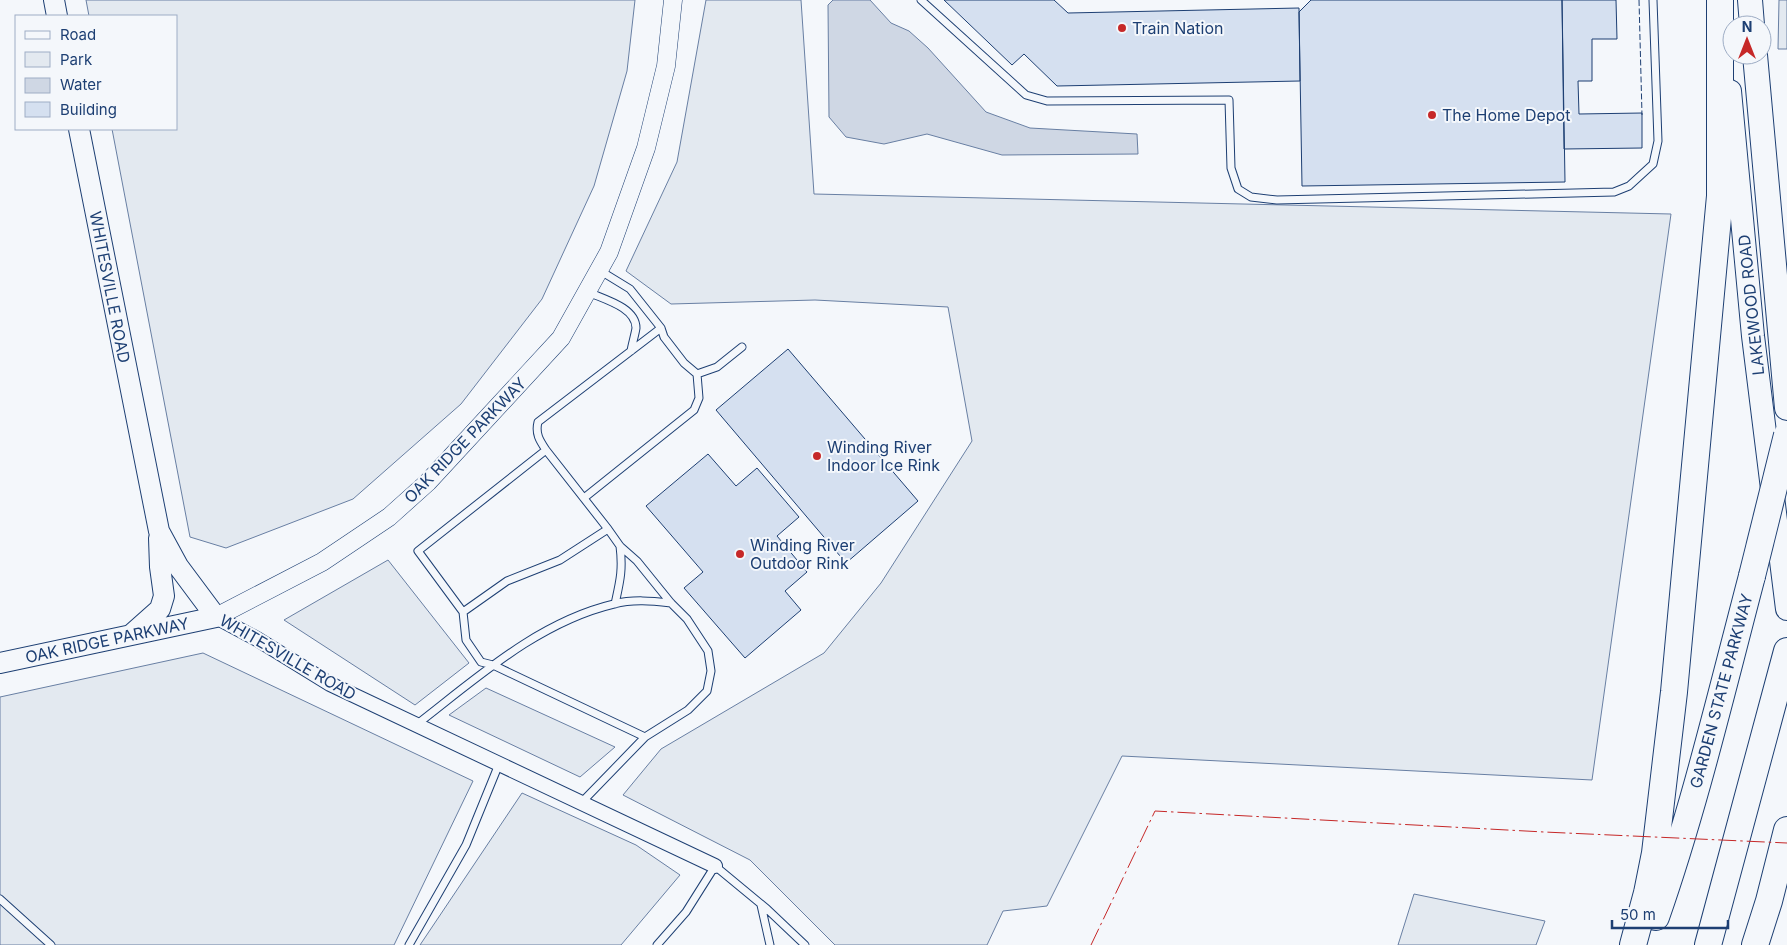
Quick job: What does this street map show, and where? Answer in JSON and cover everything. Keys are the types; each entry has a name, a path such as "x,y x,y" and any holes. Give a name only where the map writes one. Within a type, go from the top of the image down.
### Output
{"highway":[{"path":"1633,945 1655,854 1674,692 1719,206 1721,0"},
{"path":"1750,0 1751,15"},
{"name":"LAKEWOOD ROAD","path":"1756,65 1787,408"},
{"name":"GARDEN STATE PARKWAY","path":"1646,945 1672,872 1752,576 1787,434"},
{"path":"1708,945 1787,651"},
{"path":"1755,945 1769,901 1787,830"}],"main road":[{"path":"54,0 57,15"},
{"name":"LAKEWOOD ROAD","path":"1721,0 1753,336 1787,609"},
{"name":"WHITESVILLE ROAD","path":"79,130 159,531 178,566 216,617"},
{"path":"132,635 160,609 164,596 160,567 159,531"},
{"name":"OAK RIDGE PARKWAY","path":"0,663 216,617"}],"street":[{"name":"OAK RIDGE PARKWAY","path":"216,617 322,562 388,517 428,482 561,338 609,252 646,148 666,66 673,0"},
{"name":"WHITESVILLE ROAD","path":"216,617 257,639 330,684 715,866"}],"lane":[{"path":"921,0 1026,95 1046,101 1229,100 1230,168 1238,189 1251,197 1277,200 1614,192 1629,186 1653,164 1658,141 1653,0"},
{"path":"584,498 694,410 699,398 697,374 684,364 664,336 661,328 630,289 599,270"},
{"path":"587,292 630,314 635,320 636,328 631,351"},
{"path":"581,803 645,737 688,710 707,691 711,671 708,651 687,619 671,603 637,561 620,546 546,450 538,438 536,429 538,422 661,328"},
{"path":"697,374 717,367 742,347"},
{"path":"546,450 418,551 463,612 466,640 481,662 494,665 645,737"},
{"path":"463,612 507,581 560,560 608,529"},
{"path":"615,604 621,577 620,546"},
{"path":"416,724 512,652 564,621 615,604 643,600 671,603"},
{"path":"409,945 466,845 499,764"},
{"path":"657,945 686,912 715,866 805,945"},
{"path":"0,898 51,945"},
{"path":"761,905 770,945"}],"green space":[{"path":"86,0 635,0 627,71 594,186 542,299 461,404 353,499 226,548 190,537 112,130 178,130 178,15 89,15"},
{"path":"706,0 801,0 814,194 1671,214 1592,780 1122,756 1047,906 1003,911 987,945 835,945 750,860 623,795 661,749 824,653 881,583 972,441 948,307 815,300 671,304 626,271 677,162"},
{"path":"1779,0 1787,0 1787,49 1778,49"},
{"path":"388,560 469,663 415,705 284,620"},
{"path":"203,653 473,781 394,945 0,945 0,697"},
{"path":"486,688 615,747 580,777 449,715"},
{"path":"522,793 636,845 680,875 621,945 420,945"},
{"path":"1414,894 1545,921 1536,945 1398,945"}],"water":[{"path":"833,0 870,0 891,23 909,31 928,48 986,112 1030,128 1137,134 1138,154 1002,155 927,134 884,144 846,137 829,117 828,5"}],"building":[{"path":"944,0 1054,0 1068,13 1299,8 1300,81 1057,86 1024,54 1012,65"},
{"name":"The Home Depot","path":"1311,0 1562,0 1565,182 1302,186 1299,12"},
{"path":"1562,0 1616,0 1617,39 1592,39 1592,81 1578,81 1579,114 1642,113 1642,148 1564,149"},
{"name":"Winding River Indoor Ice Rink","path":"788,349 918,501 846,563 716,410"},
{"name":"Winding River Outdoor Rink","path":"708,454 736,486 757,468 799,517 777,536 807,572 785,591 801,610 745,658 684,588 703,572 646,506"}],"fence":[{"path":"1639,0 1642,115"}],"power":[{"path":"1091,945 1155,811 1787,843"}],"place":[{"name":"Train Nation","path":"1122,28"},
{"name":"The Home Depot","path":"1432,115"},
{"name":"Winding River Indoor Ice Rink","path":"817,456"},
{"name":"Winding River Outdoor Rink","path":"740,554"}]}
